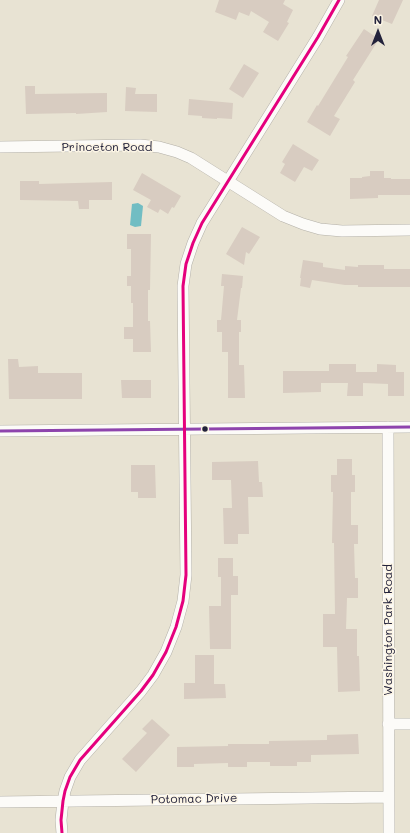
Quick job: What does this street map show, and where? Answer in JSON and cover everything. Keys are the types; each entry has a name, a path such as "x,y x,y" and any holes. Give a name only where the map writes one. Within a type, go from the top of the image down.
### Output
{"street":[{"path":"62,833 61,820 63,801 70,777 80,760 141,691 153,675 166,652 176,627 183,601 186,575 183,286 186,264 192,243 202,223 318,37 339,0"},
{"name":"Princeton Road","path":"0,147 140,145 159,147 191,158 283,216 303,224 320,229 342,231 410,230"},
{"name":"Washington Park Road","path":"388,427 389,833"},
{"path":"0,431 410,427"},
{"path":"388,724 410,724"},
{"name":"Potomac Drive","path":"0,802 389,797"}],"water":[{"path":"138,203 143,206 141,226 135,227 130,225 132,204"}],"building":[{"path":"219,0 285,0 283,4 293,10 287,22 289,23 278,41 263,32 269,22 251,11 249,16 239,12 236,20 215,12"},
{"path":"379,0 403,0 392,24 372,16"},
{"path":"364,29 379,39 353,80 355,82 334,116 340,119 330,136 307,122 348,57 346,56"},
{"path":"244,64 259,73 243,98 229,89"},
{"path":"25,86 35,86 35,94 107,93 107,112 76,114 26,114"},
{"path":"126,87 136,88 135,94 157,94 157,112 125,111"},
{"path":"189,99 233,103 232,119 202,118 202,116 188,115"},
{"path":"293,144 319,160 312,171 304,167 295,182 280,173 285,164 282,162"},
{"path":"370,171 384,171 384,178 410,179 410,195 378,195 378,198 350,199 350,178 370,176"},
{"path":"142,173 181,196 174,208 172,207 168,214 160,209 158,213 147,207 151,200 133,190"},
{"path":"20,181 39,181 39,184 112,182 112,200 89,200 89,209 79,209 78,201 20,200"},
{"path":"242,227 260,237 249,254 246,252 244,265 226,254"},
{"path":"127,234 151,234 148,321 150,321 151,352 133,352 133,339 124,339 124,327 133,327 131,286 127,286 127,276 131,276 131,249 127,249"},
{"path":"303,260 323,263 323,267 345,270 345,266 358,267 358,265 384,265 384,269 410,269 410,287 358,287 358,285 345,285 312,280 310,288 300,286"},
{"path":"222,274 243,276 237,320 241,320 241,332 239,332 239,365 244,365 245,398 228,398 228,352 222,352 222,332 217,332 217,320 221,320 224,286 221,286"},
{"path":"8,359 18,359 19,367 38,366 38,373 82,373 82,399 9,399"},
{"path":"329,364 356,364 356,372 377,372 377,364 396,365 396,372 404,372 404,396 388,396 388,384 363,383 363,396 347,396 348,383 321,383 321,392 283,393 283,371 329,371"},
{"path":"121,380 151,380 151,398 122,398"},
{"path":"337,459 352,459 352,475 355,475 355,492 351,492 351,525 358,525 358,544 354,544 355,578 358,578 358,598 347,598 346,629 357,629 357,656 359,656 360,691 338,692 337,647 323,647 323,614 335,614 334,543 332,543 333,492 331,492 331,475 337,475"},
{"path":"258,461 259,482 262,482 263,497 248,497 249,534 238,534 238,544 224,544 223,508 232,508 231,480 212,480 212,462"},
{"path":"131,465 155,465 156,498 138,498 138,492 131,492"},
{"path":"218,558 233,558 233,576 238,576 238,595 231,595 231,649 210,649 209,606 221,606 221,577 218,577"},
{"path":"195,655 214,655 214,684 225,684 226,698 184,699 184,683 195,683"},
{"path":"152,719 170,735 136,772 122,759 147,733 142,729"},
{"path":"358,734 359,754 311,755 311,762 297,762 297,766 270,766 270,762 247,762 247,767 228,767 228,763 194,764 194,767 177,767 177,747 228,746 228,744 269,744 269,741 327,740 327,735"}],"transit line":[{"path":"62,833 61,820 63,801 70,777 80,760 141,691 153,675 166,652 176,627 183,601 186,575 183,286 186,264 202,223 318,37 339,0"},
{"path":"0,431 410,427"}]}
